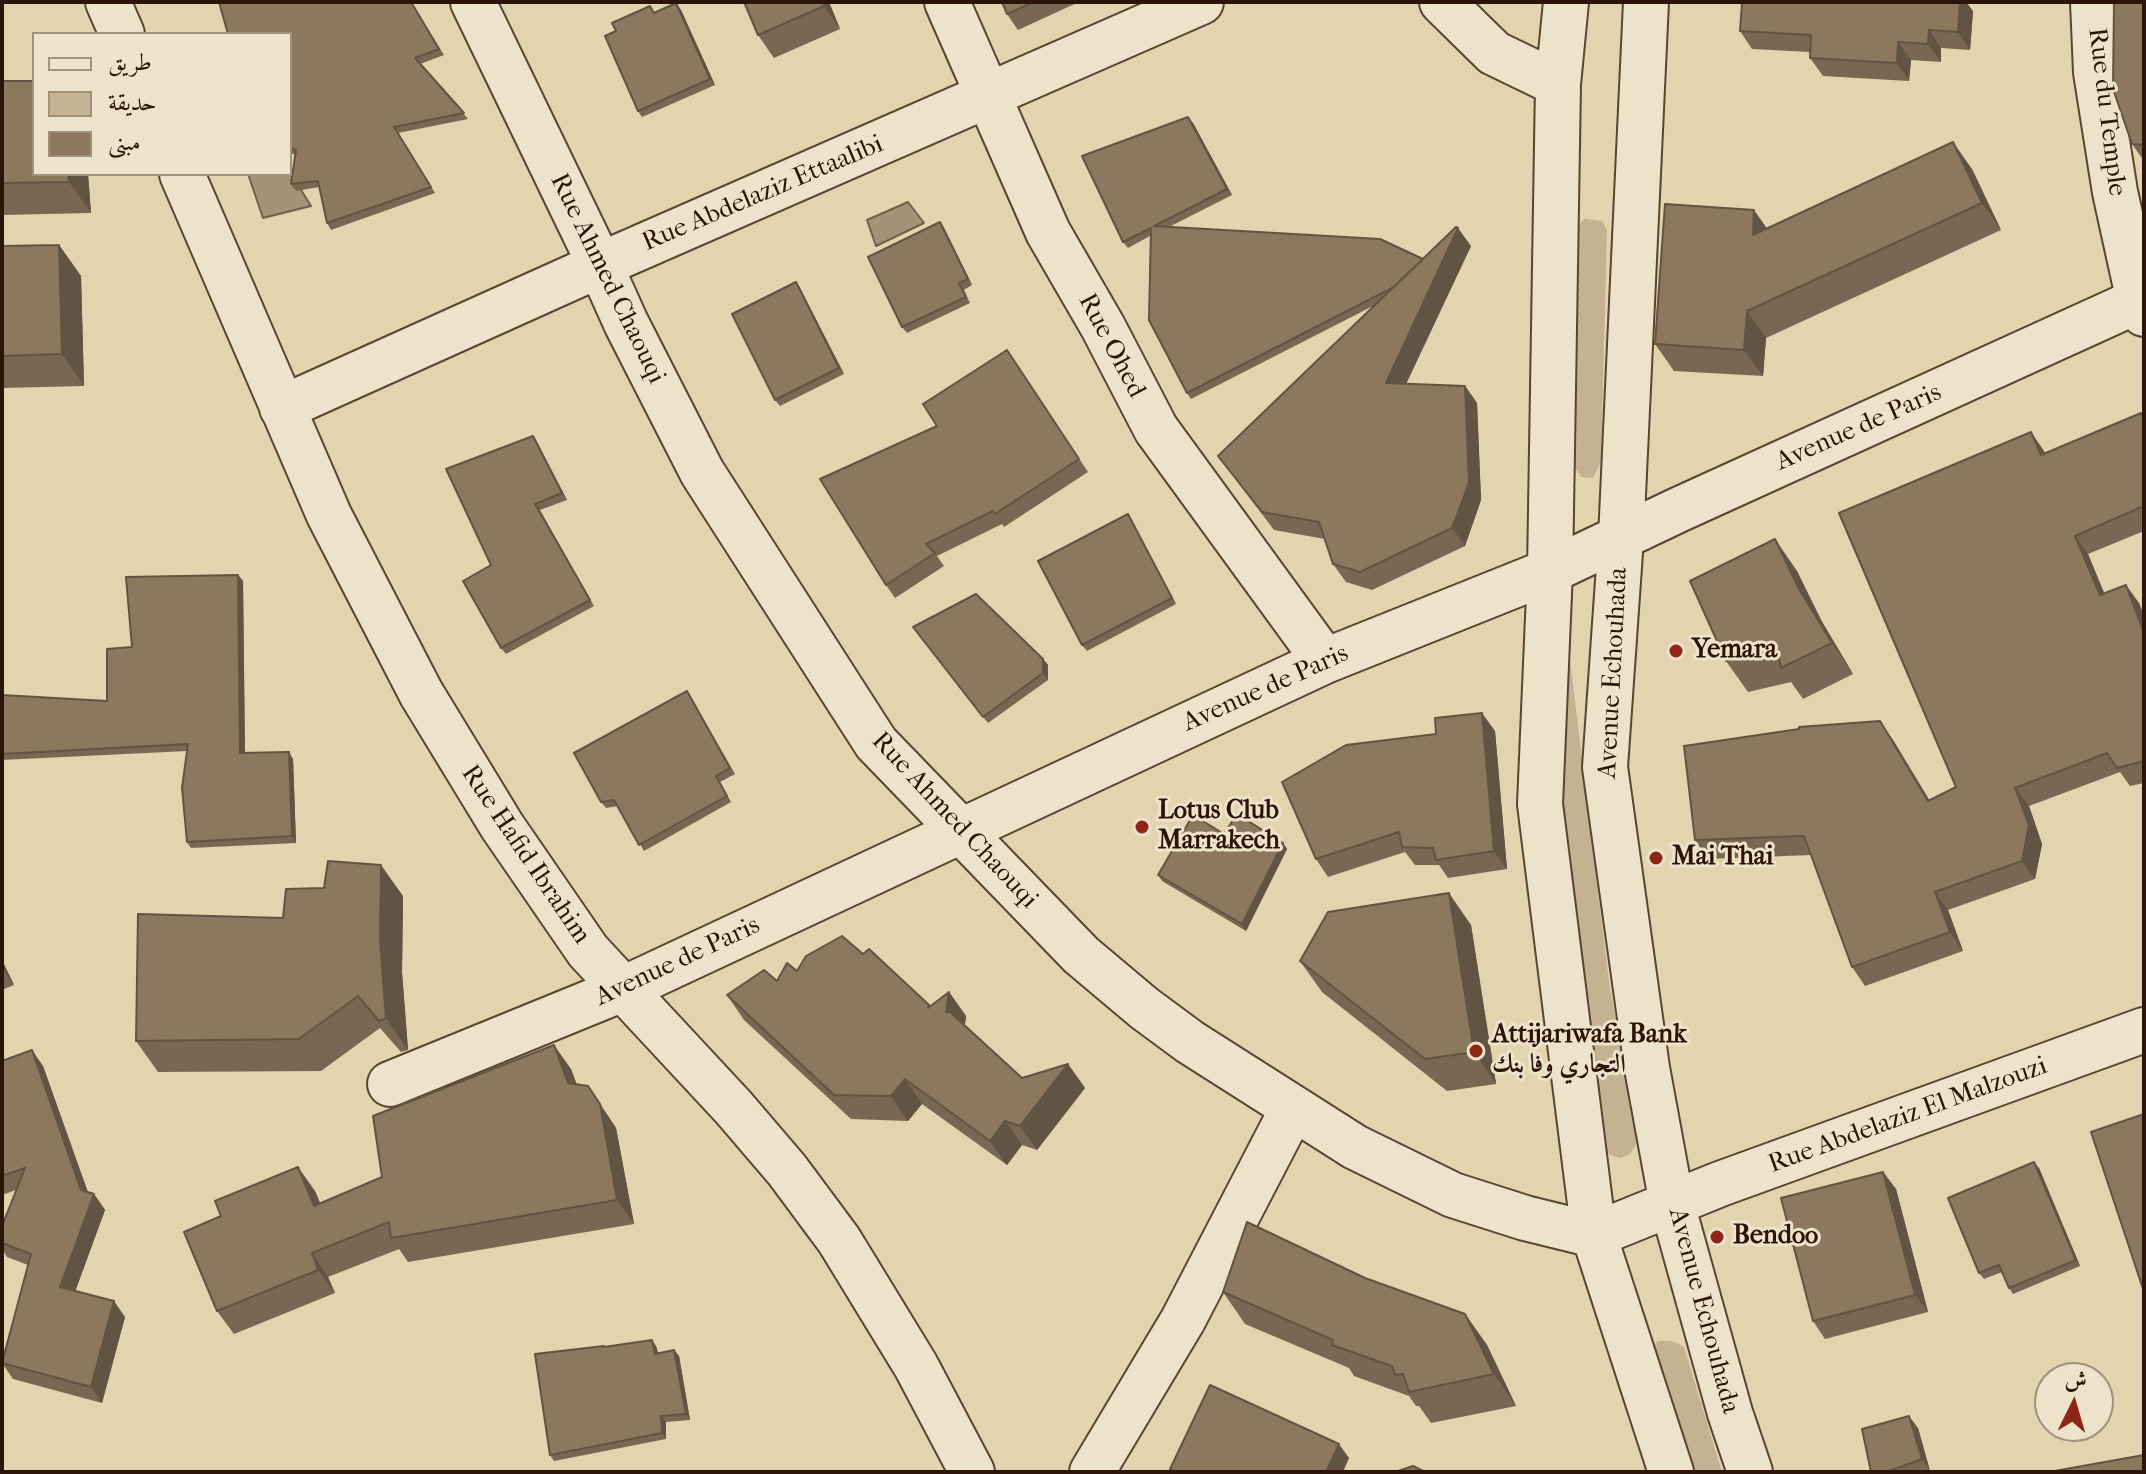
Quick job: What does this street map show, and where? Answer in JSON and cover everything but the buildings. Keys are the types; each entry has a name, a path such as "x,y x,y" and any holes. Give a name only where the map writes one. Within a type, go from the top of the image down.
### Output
{"street":[{"path":"108,2 121,32"},
{"name":"Rue Ahmed Chaouqi","path":"473,2 633,337 710,485 876,743 1081,955 1190,1042 1355,1147 1453,1195 1525,1218 1594,1235"},
{"name":"Rue Ohed","path":"947,2 1048,232 1103,327 1156,429 1325,661"},
{"name":"Rue Abdelaziz Ettaalibi","path":"282,408 1201,2"},
{"path":"1442,2 1494,53 1558,84"},
{"path":"1566,2 1558,84 1550,571 1540,804 1594,1235 1671,1472"},
{"name":"Avenue Echouhada","path":"1646,2 1621,538 1605,767 1647,1068 1672,1204 1730,1413 1750,1472"},
{"name":"Rue du Temple","path":"2093,2 2096,72 2129,193 2142,304"},
{"name":"Rue Hafid Ibrahim","path":"183,176 329,515 421,693 519,851 588,951 734,1108 787,1170 839,1240 916,1366 972,1472"},
{"name":"Avenue de Paris","path":"390,1084 623,989 1325,661 1550,571 1693,503 2142,304"},
{"name":"Rue Abdelaziz El Malzouzi","path":"1672,1204 1749,1173 2144,1030"},
{"path":"1092,1472 1183,1320 1293,1108"},
{"path":"1594,1235 1672,1204"}],"green space":[{"path":"1584,219 1602,221 1607,230 1601,462 1593,478 1581,477 1572,463 1576,229"},
{"path":"1568,643 1609,982 1636,1130 1636,1145 1629,1155 1620,1158 1610,1155 1601,1143 1539,647"},
{"path":"1658,1341 1672,1341 1684,1347 1722,1472 1686,1472 1649,1349"}],"shaded area":[{"path":"292,175 311,206 263,218 249,176"},
{"path":"908,202 924,223 876,246 867,220"}],"place":[{"name":"Yemara","path":"1676,651"},
{"name":"Lotus Club Marrakech","path":"1142,827"},
{"name":"Mai Thai","path":"1656,858"},
{"name":"Attijariwafa Bank التجاري وفا بنك","path":"1476,1051"},
{"name":"Bendoo","path":"1717,1237"}]}
